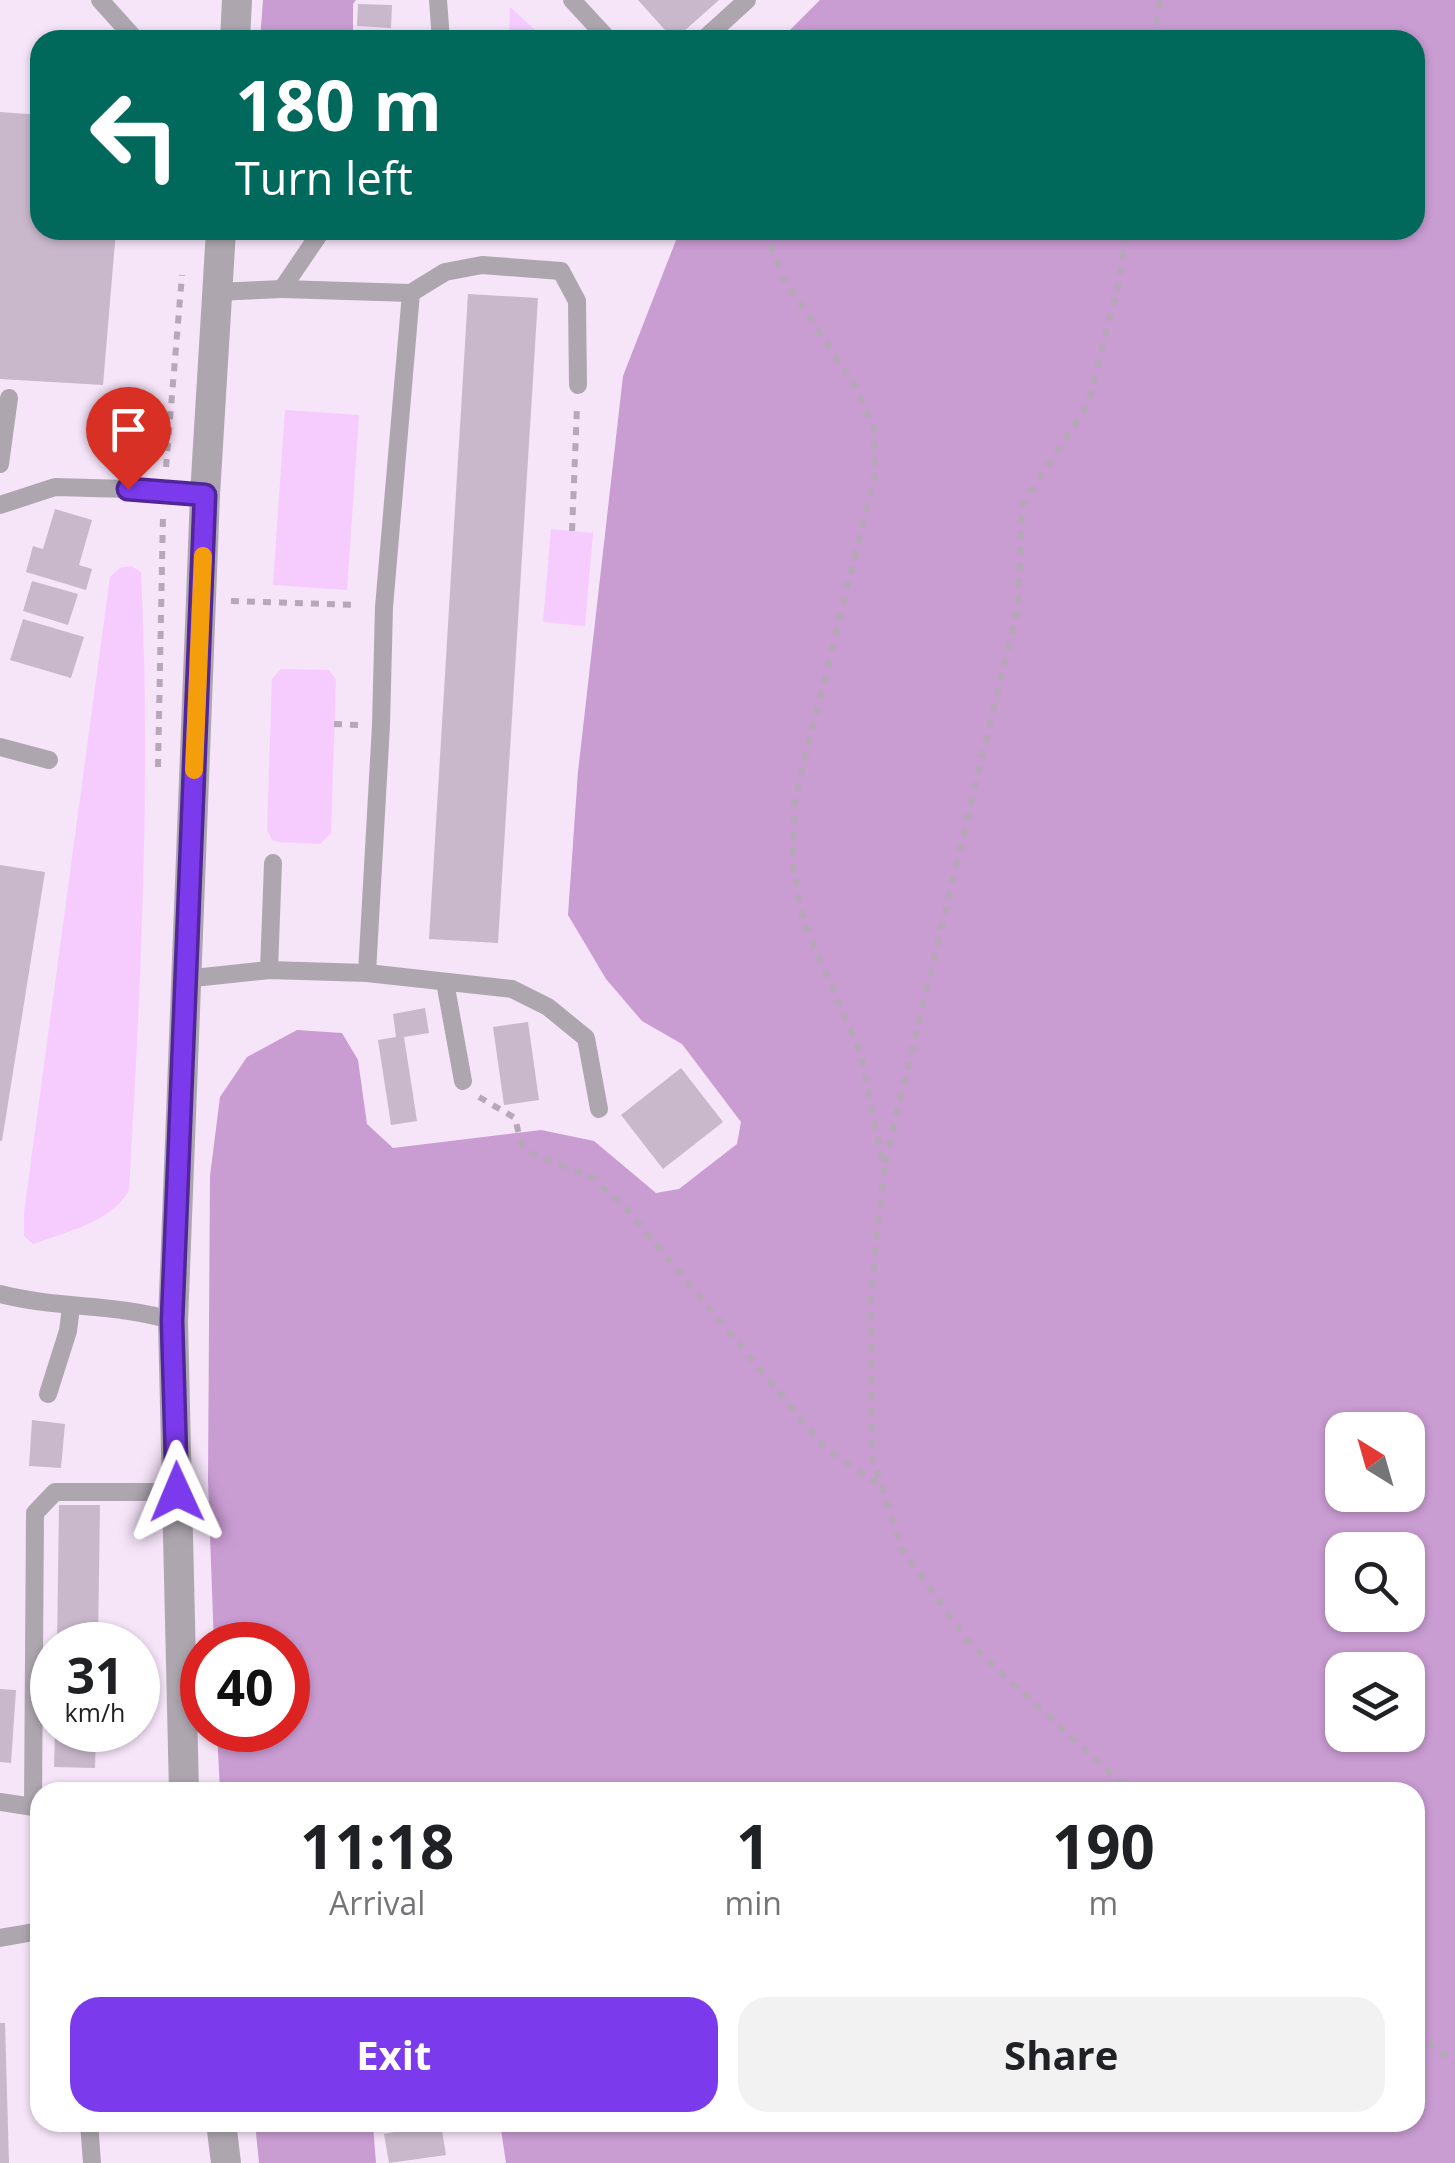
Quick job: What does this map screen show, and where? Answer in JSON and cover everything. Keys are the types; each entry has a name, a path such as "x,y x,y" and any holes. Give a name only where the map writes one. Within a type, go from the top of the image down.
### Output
{"street":[{"path":"236,30 237,0"},
{"path":"184,1782 172,1321 205,495 220,240"},
{"path":"222,2132 226,2163"}],"lane":[{"path":"100,0 127,30"},
{"path":"438,0 440,30"},
{"path":"572,0 600,30"},
{"path":"714,30 748,0"},
{"path":"282,289 315,240"},
{"path":"216,292 282,289 411,293 445,272 482,264 561,270 577,302 578,385"},
{"path":"367,972 382,726 384,607 411,293"},
{"path":"0,464 9,398"},
{"path":"0,505 55,487 205,495"},
{"path":"0,748 49,760"},
{"path":"269,970 273,863"},
{"path":"184,979 269,970 367,972 512,989 548,1007 586,1038 599,1109"},
{"path":"445,982 463,1081"},
{"path":"3,1300 145,1312 172,1321"},
{"path":"48,1394 68,1331 71,1307"},
{"path":"37,1782 35,1513 55,1492 177,1492"},
{"path":"0,1802 30,1806"},
{"path":"0,1938 30,1933"},
{"path":"90,2132 92,2163"}],"path":[{"path":"1156,30 1160,0"},
{"path":"769,240 782,276 857,389 874,429 875,474 794,802 793,865 804,920 861,1054 884,1170"},
{"path":"1119,1782 971,1645 902,1550 872,1457 872,1293 884,1170 1018,607 1022,505 1088,404 1118,286 1125,240"},
{"path":"572,531 578,385"},
{"path":"201,600 384,607"},
{"path":"463,1081 481,1100 515,1118 521,1143 531,1152 591,1178 626,1208 826,1449 882,1486"},
{"path":"1425,2040 1455,2062"}],"shaded area":[{"path":"263,0 356,0 353,30 261,30"},
{"path":"820,0 1455,0 1455,2163 506,2163 501,2132 1425,2132 1425,1782 220,1782 218,1752 310,1752 310,1622 213,1622 208,1480 210,1176 220,1097 247,1057 297,1030 342,1033 358,1060 367,1124 393,1148 541,1130 594,1141 656,1193 679,1189 737,1144 741,1122 682,1044 642,1021 606,979 568,915 578,772 623,376 676,240 1425,240 1425,30 790,30"},
{"path":"510,7 535,30 509,30"},
{"path":"285,410 359,415 347,590 273,585"},
{"path":"551,529 593,533 585,626 543,622"},
{"path":"131,566 141,572 145,804 129,1190 100,1218 33,1244 24,1236 24,1213 110,577 120,568"},
{"path":"281,669 329,670 336,680 331,833 320,844 278,842 272,840 267,830 272,679"},
{"path":"256,2132 374,2132 376,2163 259,2163"}],"building":[{"path":"638,0 719,0 685,30 665,30"},
{"path":"358,4 392,5 391,28 357,26"},
{"path":"0,112 30,114 30,240 115,240 103,385 0,379"},
{"path":"468,294 538,298 498,943 429,939"},
{"path":"55,509 92,520 79,565 92,569 86,590 26,572 33,546 43,549"},
{"path":"32,581 78,594 68,625 23,611"},
{"path":"23,619 84,637 71,678 10,660"},
{"path":"0,865 45,872 2,1141 0,1141"},
{"path":"425,1008 429,1033 404,1037 417,1121 391,1125 378,1040 396,1037 393,1014"},
{"path":"528,1022 539,1100 504,1105 493,1027"},
{"path":"681,1068 723,1122 663,1169 621,1115"},
{"path":"32,1420 65,1424 61,1468 29,1466"},
{"path":"59,1505 100,1505 98,1622 57,1622"},
{"path":"0,1689 16,1690 11,1763 0,1762"},
{"path":"54,1752 95,1752 95,1768 54,1767"},
{"path":"0,2023 5,2023 9,2163 0,2163"},
{"path":"442,2132 446,2155 389,2163 384,2134"}],"slow traffic":[{"path":"194,770 203,556"}],"route":[{"path":"128,489 205,495 172,1321 177,1492"}]}
